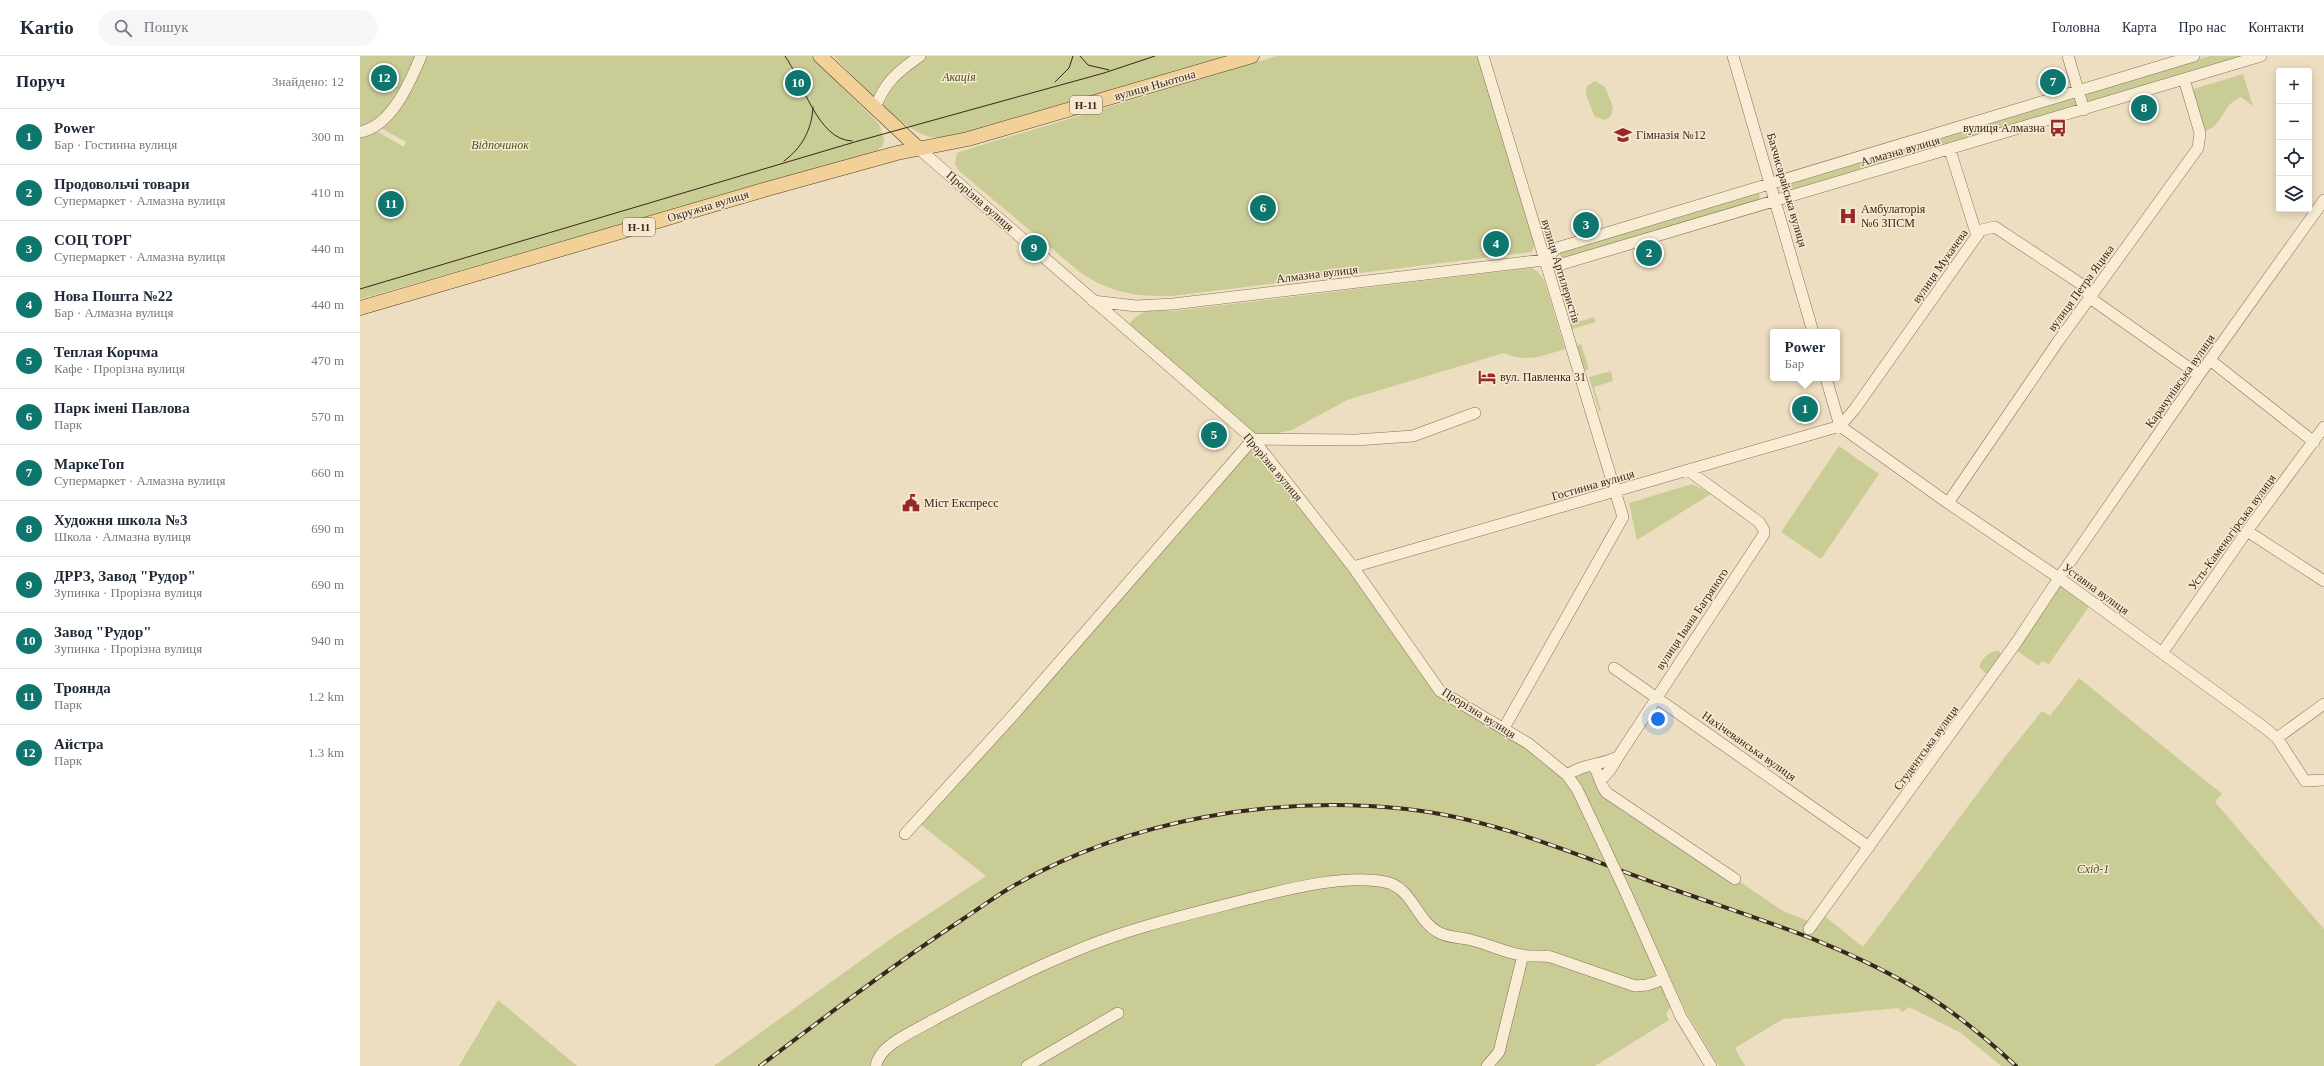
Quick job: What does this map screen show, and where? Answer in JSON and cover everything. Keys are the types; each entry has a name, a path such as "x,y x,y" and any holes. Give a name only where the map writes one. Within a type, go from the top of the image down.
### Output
{"main road":[{"name":"Прорізна вулиця","path":"820,56 918,148"},
{"name":"вулиця Ньютона","path":"918,148 968,139 1252,56"},
{"name":"Окружна вулиця","path":"360,308 767,189 918,148"}],"street":[{"path":"360,132 382,120 396,105 421,56"},
{"path":"875,108 882,90 893,76 920,56"},
{"name":"вулиця Артилеристів","path":"1483,56 1623,517 1504,728"},
{"name":"Бахчисарайська вулиця","path":"1734,56 1777,200 1812,329"},
{"path":"2068,56 2084,110"},
{"name":"Алмазна вулиця","path":"1544,260 1558,248 1771,182 2194,56"},
{"name":"Алмазна вулиця","path":"1093,301 1136,306 1173,304 1544,260 1562,264 1950,150 2261,56"},
{"name":"вулиця Петра Яцика","path":"1948,503 2090,298 2198,148 2200,133 2184,79"},
{"name":"Прорізна вулиця","path":"918,148 963,185 1093,301 1253,439 1353,567 1440,691 1504,728 1535,749 1566,775 1577,789 1626,893 1681,1016 1711,1066"},
{"path":"1950,150 1977,236"},
{"name":"Карачунівська вулиця","path":"2059,578 2199,375 2324,200"},
{"name":"вулиця Мукачева","path":"1840,426 1854,410 1981,230 1995,227 2084,286 2090,298 2199,375"},
{"path":"2210,360 2314,442"},
{"path":"1827,381 1840,426"},
{"path":"904,834 1016,712 1253,439 1356,440 1413,436 1475,413"},
{"name":"Гостинна вулиця","path":"1353,567 1615,493 1840,426"},
{"name":"Уставна вулиця","path":"1840,426 1948,503 2059,578 2277,738 2305,781 2324,780"},
{"name":"Усть-Каменогірська вулиця","path":"2162,653 2247,531 2324,427"},
{"name":"вулиця Івана Багряного","path":"1601,780 1610,770 1656,697 1764,534 1764,530 1759,522 1689,471"},
{"path":"2247,531 2324,581"},
{"name":"Студентська вулиця","path":"1809,929 2016,643 2059,578"},
{"name":"Нахічеванська вулиця","path":"1614,668 1869,847"},
{"path":"2277,738 2324,704"},
{"path":"1566,775 1584,766 1618,757"},
{"path":"1593,764 1598,771 1602,788 1607,793 1735,879"},
{"path":"876,1066 878,1058 884,1049 906,1036 980,995 1074,951 1135,930 1296,887 1355,881 1386,882 1400,889 1409,897 1430,926 1437,932 1523,956 1537,954 1551,957 1635,986 1647,985 1664,979"},
{"path":"1487,1066 1499,1052 1523,956"},
{"path":"1027,1066 1118,1012"}],"green space":[{"path":"360,56 419,56 388,112 360,130"},
{"name":"Відпочинок","path":"424,56 811,56 879,124 884,140 883,146 875,152 360,299 360,134 376,131 404,147 406,142 379,127"},
{"name":"Акація","path":"833,56 1236,56 976,132 954,136 931,137 920,133 893,115"},
{"path":"1277,56 1477,56 1535,244 1532,252 1172,296 1147,296 1114,289 1092,280 1081,273 959,171 955,164 957,153 962,151"},
{"path":"2210,56 2245,56 2090,102 2086,100 2086,95 2089,92"},
{"path":"2243,74 2253,106 2241,97 2235,100 2226,109 2216,124 2204,132 2190,90"},
{"path":"1595,81 1605,87 1613,107 1611,116 1605,120 1595,117 1586,95 1587,86"},
{"path":"2075,98 2079,105 1789,192 1785,189 1786,183"},
{"path":"1758,192 1760,196 1759,200 1562,258 1560,255 1560,253"},
{"path":"1531,268 1537,271 1544,280 1565,349 1542,356 1527,358 1520,358 1504,353 1347,400 1292,430 1253,439 1125,329 1137,316 1146,311 1174,311"},
{"path":"1594,317 1596,322 1566,331 1564,326"},
{"path":"1581,344 1589,369 1582,371 1575,346"},
{"path":"1611,371 1613,381 1594,387 1601,411 1599,411 1589,377"},
{"name":"Схід-1","path":"1253,439 1440,691 1566,775 1593,765 1602,788 1783,911 1813,923 1821,913 1863,947 2004,758 2042,711 2050,716 2079,678 2222,794 2215,802 2324,929 2324,1066 2001,1066 1961,1033 1909,1007 1902,1012 1898,1008 1783,1019 1735,1048 1745,1066 1719,1066 1687,1014 1631,892 1617,887 1672,1003 1666,1015 1669,1020 1595,1066 714,1066 895,936 986,876 915,820"},
{"path":"1839,446 1879,474 1821,559 1781,532"},
{"path":"1692,484 1711,494 1637,540 1629,503"},
{"path":"2059,585 2090,605 2049,664 2042,661 2039,666 2016,650"},
{"path":"1995,651 1999,651 2001,655 1989,673 1985,673 1979,667 1980,664 1987,655"},
{"path":"498,1000 577,1066 459,1066"}],"tram line":[{"path":"785,56 812,108 820,120 829,131 840,138 852,141"},
{"path":"1055,82 1069,68 1073,56"},
{"path":"1080,56 1088,65 1109,70"},
{"path":"360,289 858,141 1104,73 1155,56"},
{"path":"784,161 796,150 805,137 811,123 813,107"}],"railway":[{"path":"760,1066 860,991 937,936 1008,889 1060,862 1107,843 1155,828 1205,817 1255,809 1306,806 1356,806 1406,809 1441,814 1475,822 1508,831 1574,853 1768,922 1832,947 1894,976 1947,1009 1971,1027 2016,1066"}],"place":[{"name":"Айстра","path":"384,78"},
{"name":"МаркеТоп","path":"2053,82"},
{"name":"Завод \"Рудор\"","path":"798,83"},
{"name":"Художня школа №3","path":"2144,108"},
{"name":"вулиця Алмазна","path":"2058,128"},
{"name":"Гімназія №12","path":"1623,135"},
{"name":"Троянда","path":"391,204"},
{"name":"Парк імені Павлова","path":"1263,208"},
{"name":"Амбулаторія №6 ЗПСМ","path":"1848,216"},
{"name":"СОЦ ТОРГ","path":"1586,225"},
{"name":"Нова Пошта №22","path":"1496,244"},
{"name":"ДРРЗ, Завод \"Рудор\"","path":"1034,248"},
{"name":"Продовольчі товари","path":"1649,253"},
{"name":"вул. Павленка 31","path":"1487,377"},
{"name":"Power","path":"1805,409"},
{"name":"Теплая Корчма","path":"1214,435"},
{"name":"Міст Експресс","path":"911,503"}]}
